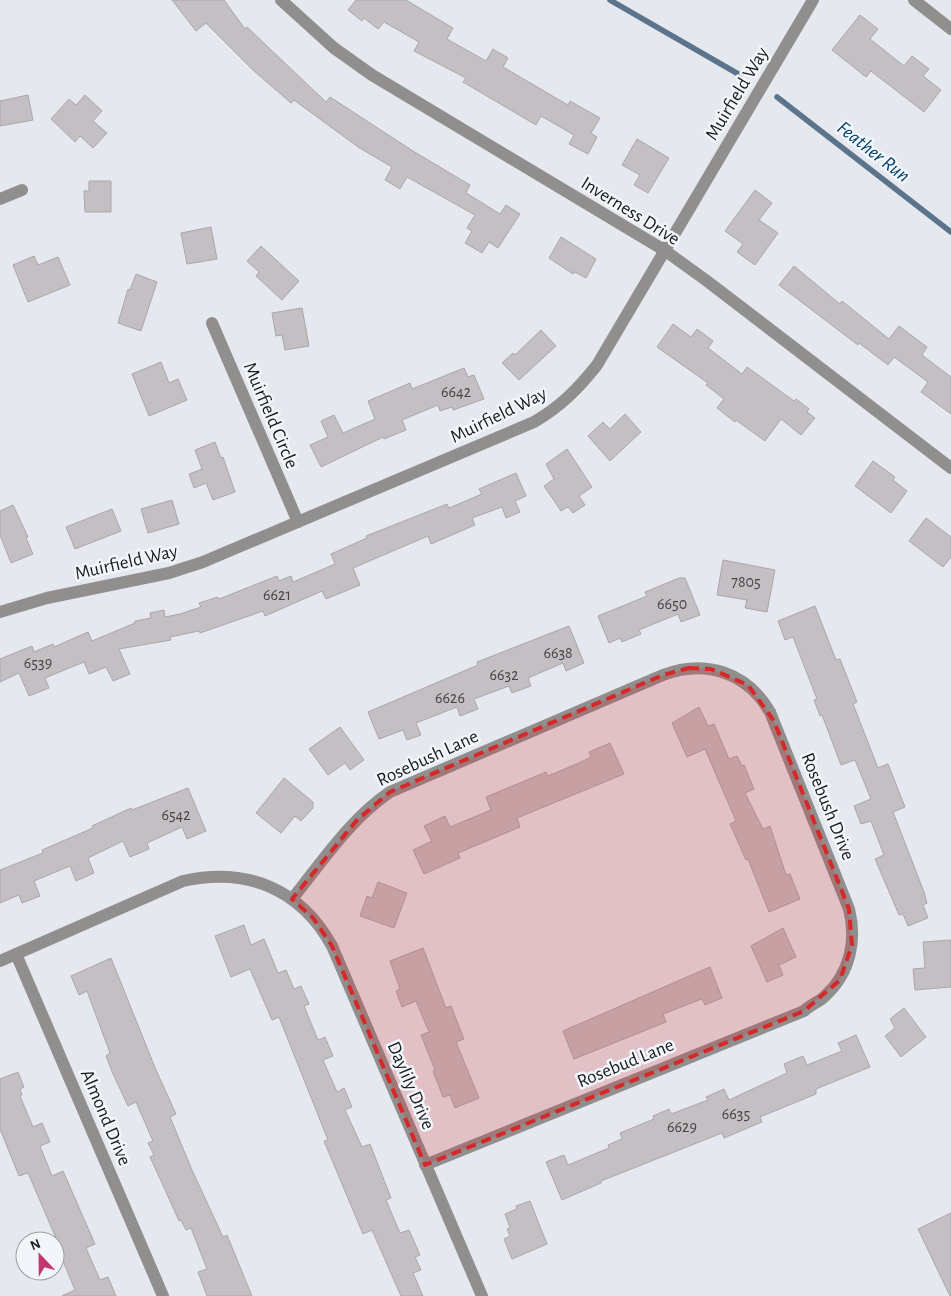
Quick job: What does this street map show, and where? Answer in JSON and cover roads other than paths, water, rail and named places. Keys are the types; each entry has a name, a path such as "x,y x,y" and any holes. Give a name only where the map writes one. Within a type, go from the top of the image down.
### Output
{"street":[{"name":"Inverness Drive","path":"281,0 334,48 372,75 664,250 951,468"},
{"name":"Muirfield Way","path":"0,612 47,598 169,573 211,559 534,422 563,404 581,386 597,365 813,0"},
{"path":"914,0 951,29"},
{"path":"0,199 22,190"},
{"name":"Muirfield Circle","path":"212,323 298,522"},
{"name":"Rosebush Lane","path":"292,899 357,820 370,806 390,792 663,675 688,668 711,669"},
{"name":"Rosebush Drive","path":"711,669 724,672 748,685 766,705 847,901 852,919 852,945 848,964 834,987"},
{"path":"0,960 182,881 200,877 226,876 243,878 269,886 292,899"},
{"name":"Daylily Drive","path":"292,899 313,918 332,946 482,1296"},
{"name":"Almond Drive","path":"16,954 163,1296"},
{"name":"Rosebud Lane","path":"425,1165 804,1010 819,1002 834,987"}],"waterway":[{"name":"Feather Run","path":"610,0 740,75"},
{"name":"Feather Run","path":"777,97 951,232"}]}
